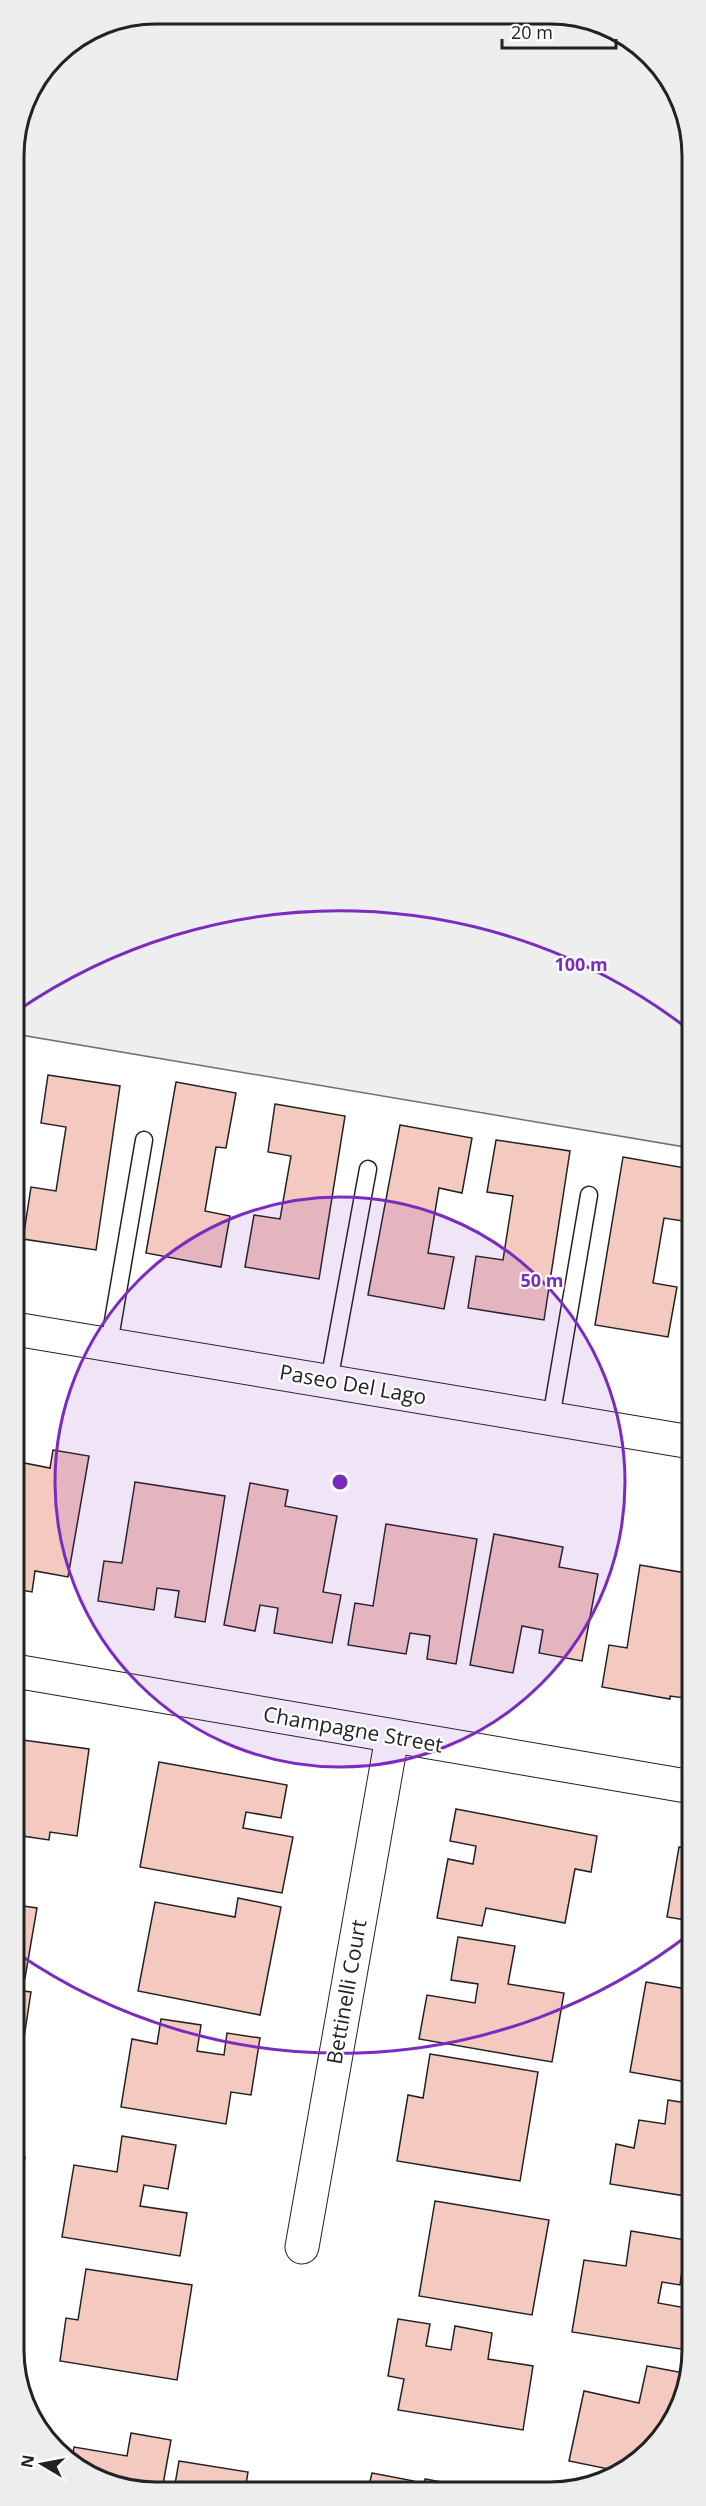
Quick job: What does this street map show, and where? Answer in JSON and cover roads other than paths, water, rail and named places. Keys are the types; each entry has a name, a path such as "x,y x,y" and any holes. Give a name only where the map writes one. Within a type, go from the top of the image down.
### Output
{"street":[{"name":"Paseo Del Lago","path":"24,1330 682,1440"},
{"name":"Champagne Street","path":"24,1673 682,1785"},
{"name":"Bettinelli Court","path":"302,2247 392,1737"}],"lane":[{"path":"109,1344 144,1140"},
{"path":"329,1381 368,1169"},
{"path":"551,1418 589,1195"}]}
